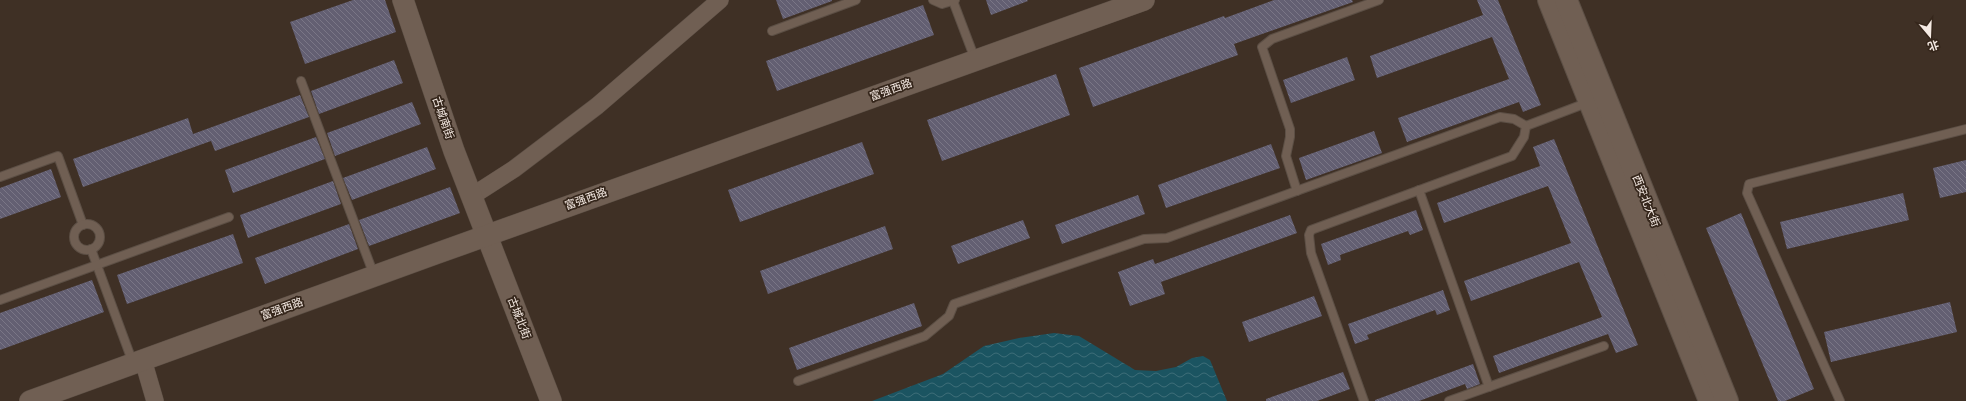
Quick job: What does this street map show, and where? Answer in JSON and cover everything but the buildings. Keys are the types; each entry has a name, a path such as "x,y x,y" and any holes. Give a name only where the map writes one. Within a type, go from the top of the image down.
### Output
{"main road":[{"name":"西安北大街","path":"1549,0 1710,401"},
{"name":"西安北大街","path":"1566,0 1727,401"}],"street":[{"name":"古城南街","path":"403,0 454,151 487,235"},
{"path":"472,196 514,169 597,106 720,0"},
{"name":"富强西路","path":"30,401 487,235 1144,0"},
{"name":"古城北街","path":"487,235 551,401"},
{"path":"138,362 155,401"}],"lane":[{"path":"772,31 856,0"},
{"path":"933,0 942,4 954,1 976,60"},
{"path":"1297,192 1286,156 1290,129 1262,47 1272,39 1379,0"},
{"path":"301,81 374,276"},
{"path":"1526,126 1590,101"},
{"path":"798,381 925,336 949,316 954,304 1144,239 1167,238 1500,117 1514,119 1526,126"},
{"path":"1364,401 1311,253 1309,235 1311,230 1512,156 1524,137 1526,126"},
{"path":"1840,401 1747,193 1749,184 1966,129"},
{"path":"0,177 58,156 83,225"},
{"path":"1419,190 1489,386"},
{"path":"0,300 228,217"},
{"path":"90,224 98,230 100,240 92,249 85,250 80,248 75,240 76,230 83,225 90,224"},
{"path":"92,249 97,265 138,362"},
{"path":"1449,401 1604,346"}],"water":[{"path":"1054,333 1079,336 1135,370 1156,371 1176,367 1192,358 1203,356 1210,360 1227,401 872,401 943,374 984,346 1019,338"}]}
